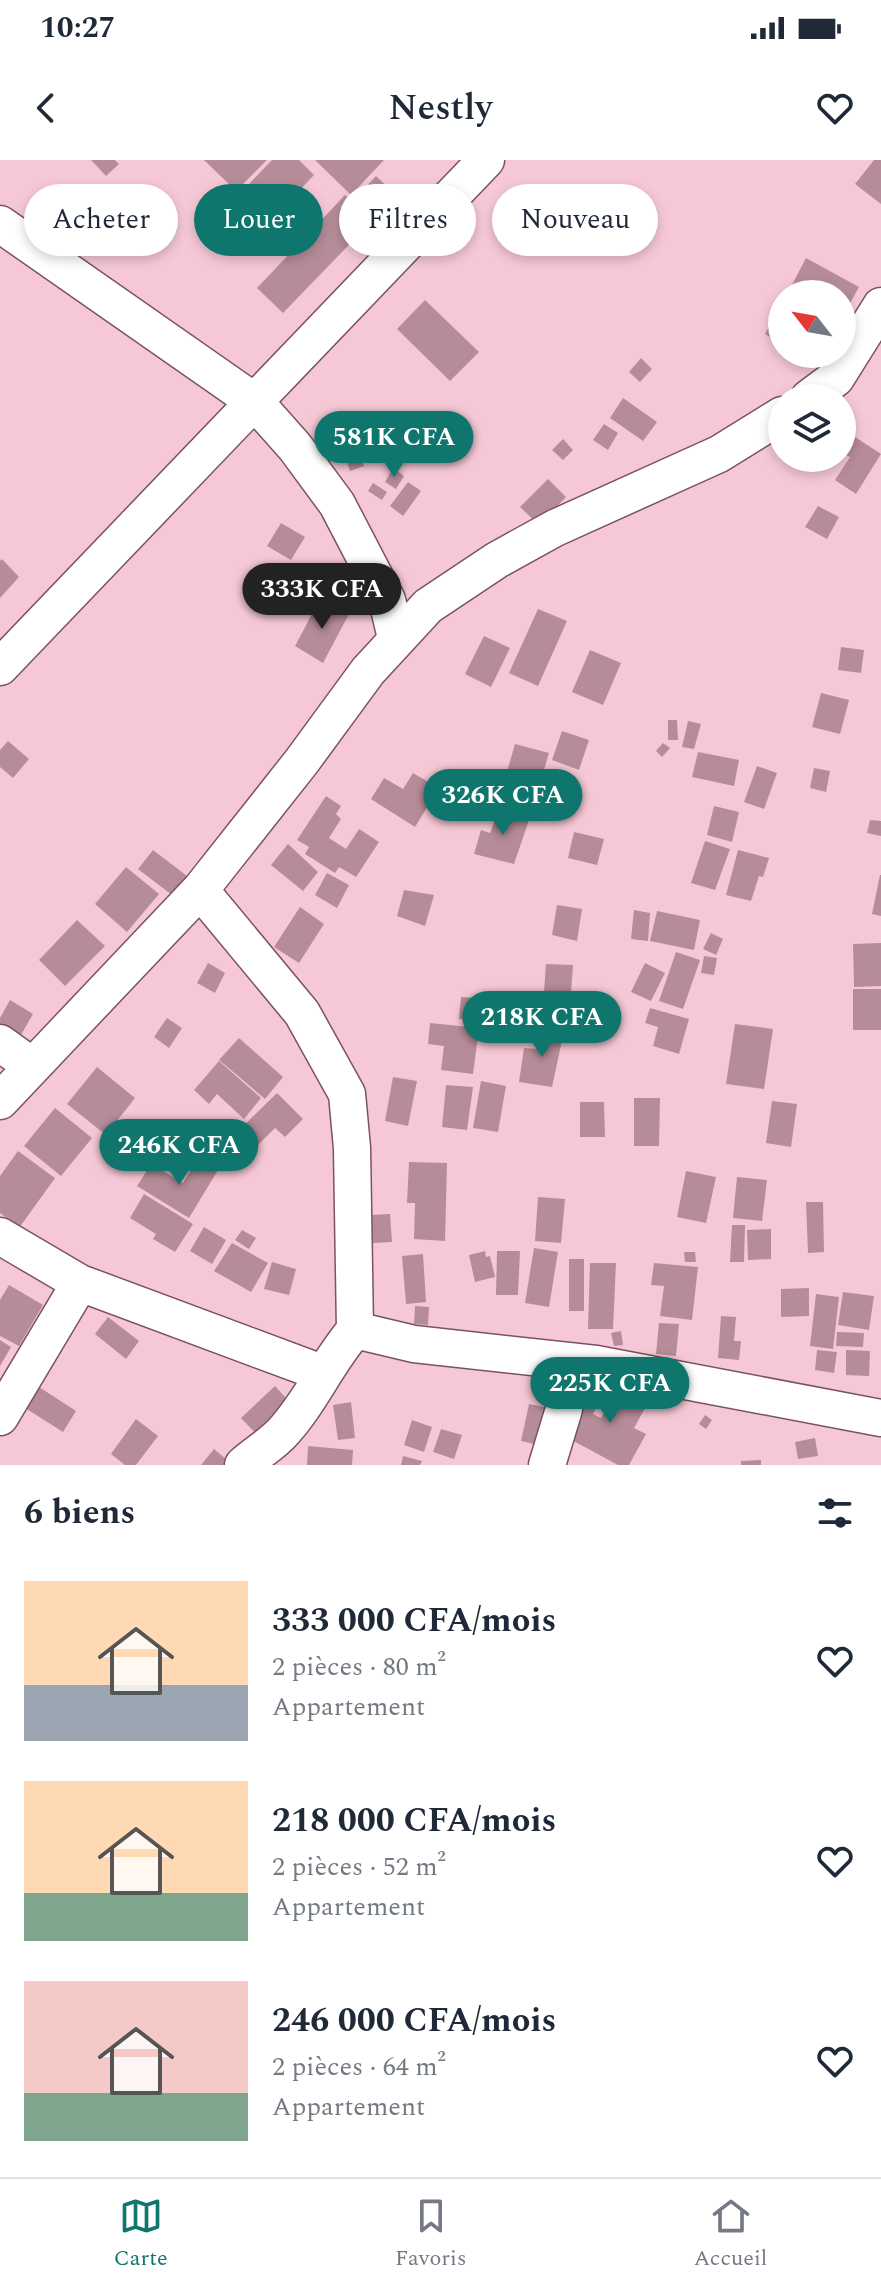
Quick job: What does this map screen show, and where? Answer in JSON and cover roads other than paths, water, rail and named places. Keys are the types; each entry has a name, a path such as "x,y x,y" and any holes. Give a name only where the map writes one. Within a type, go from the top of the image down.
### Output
{"street":[{"path":"0,667 486,160"},
{"path":"0,224 255,402 295,447 337,504 387,600 396,638"},
{"path":"828,384 868,350 881,306"},
{"path":"0,1101 200,890 396,638 428,606 497,560 555,528 719,454 768,424"},
{"path":"200,890 302,1013 347,1094 352,1148 355,1330 322,1373 306,1403 280,1435 243,1465"},
{"path":"0,1043 32,1066"},
{"path":"0,1236 80,1283 322,1373"},
{"path":"0,1417 80,1283"},
{"path":"355,1330 414,1344 596,1364 881,1418"},
{"path":"547,1465 564,1409 572,1362"}]}
